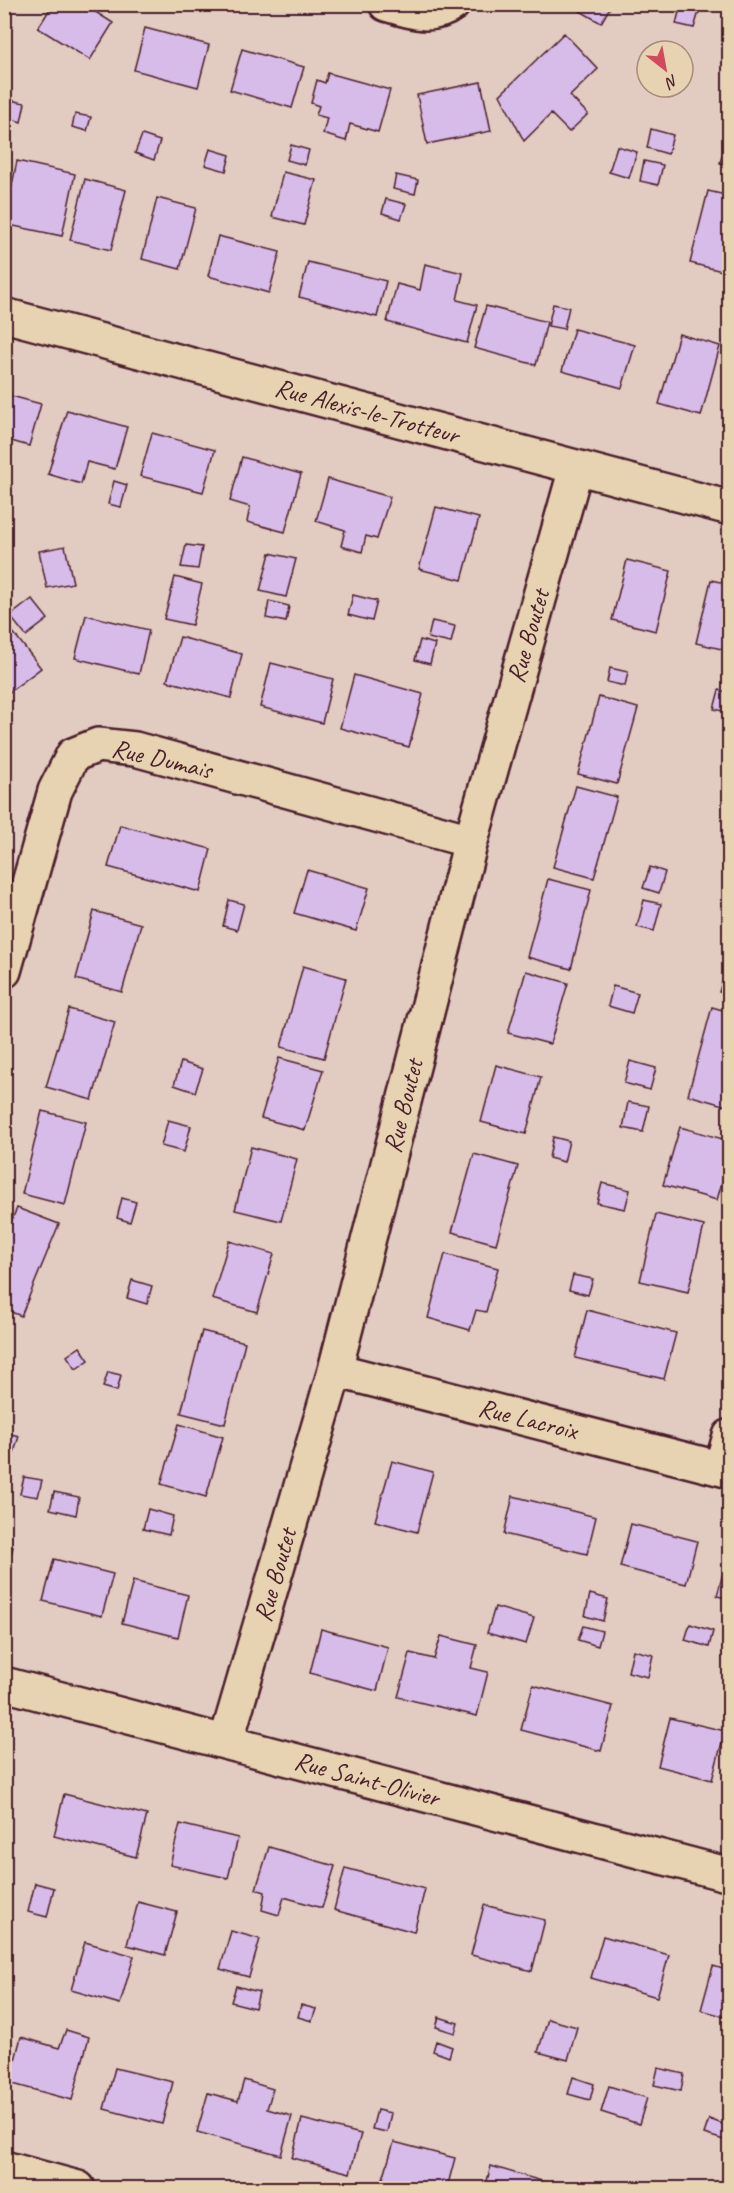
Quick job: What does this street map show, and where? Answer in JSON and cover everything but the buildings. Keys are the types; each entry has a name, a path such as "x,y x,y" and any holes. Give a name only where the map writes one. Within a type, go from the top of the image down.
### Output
{"street":[{"path":"386,4 423,15 447,9 453,4"},
{"name":"Rue Alexis-le-Trotteur","path":"4,315 729,508"},
{"name":"Rue Boutet","path":"226,1742 335,1370 471,841 576,468"},
{"name":"Rue Dumais","path":"4,971 55,791 72,755 98,744 135,749 471,841"},
{"name":"Rue Lacroix","path":"335,1370 725,1470 729,1436"},
{"name":"Rue Saint-Olivier","path":"4,1684 729,1875"},
{"path":"4,2168 78,2188"}]}
